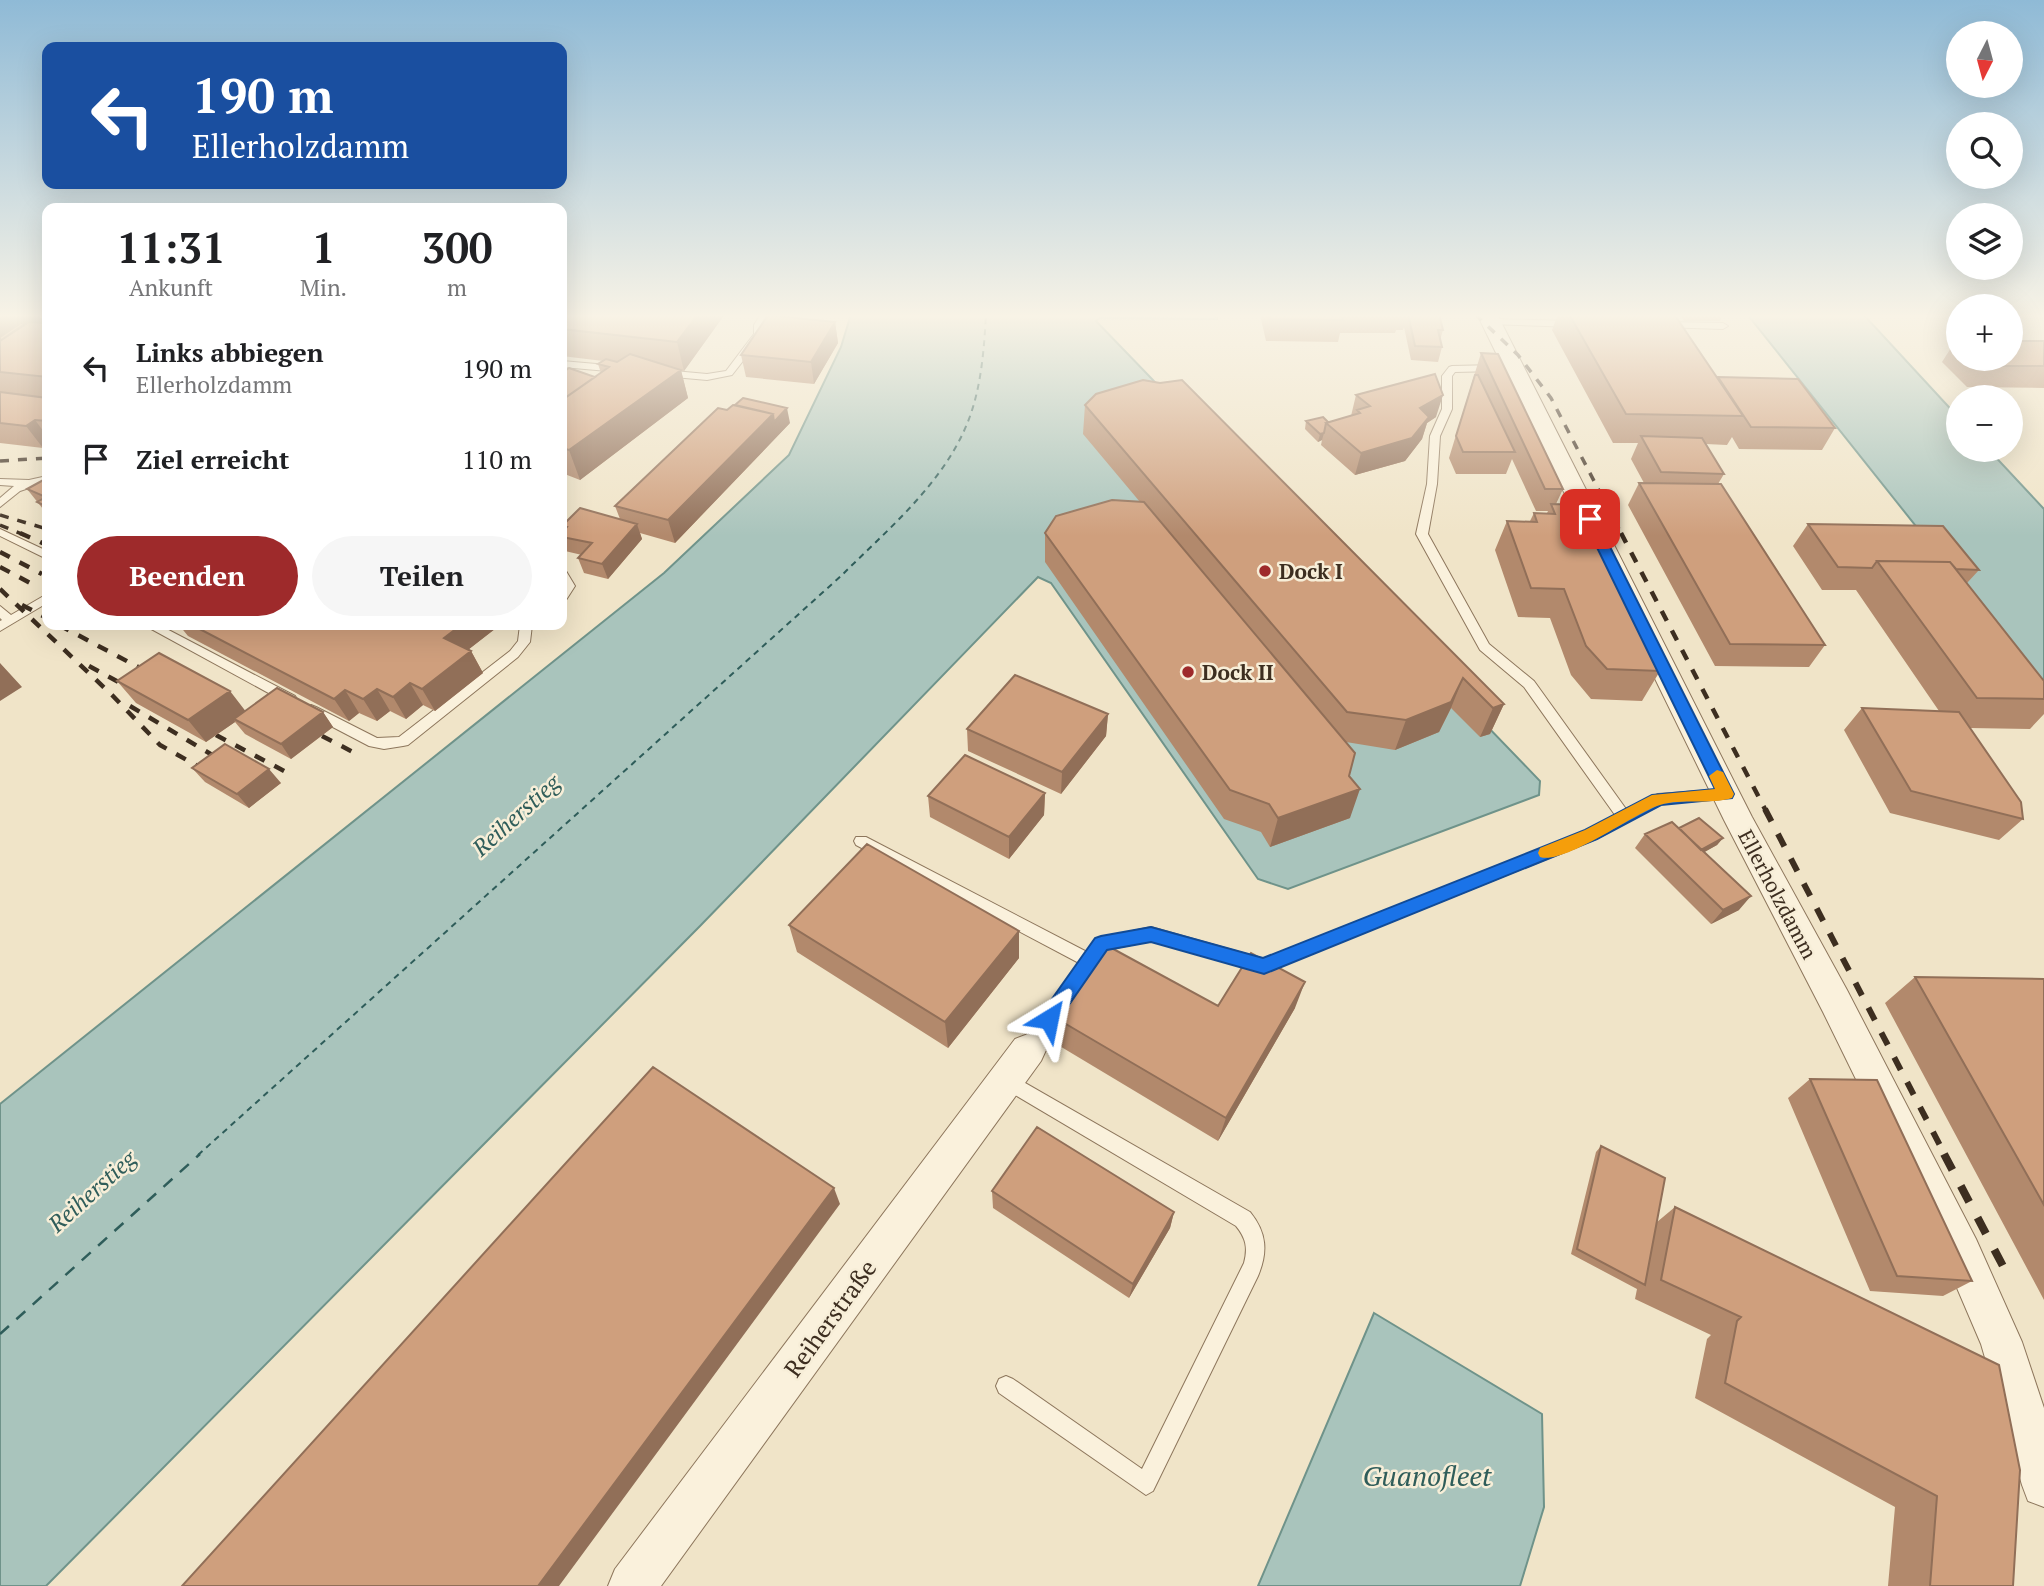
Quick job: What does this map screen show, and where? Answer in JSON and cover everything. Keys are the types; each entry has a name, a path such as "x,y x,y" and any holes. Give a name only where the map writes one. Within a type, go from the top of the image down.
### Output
{"street":[{"name":"Ellerholzdamm","path":"1523,388 1726,794 1921,1170 1973,1277 2014,1380 2044,1485"},
{"name":"Reiherstraße","path":"632,1586 1017,1065"}],"lane":[{"path":"1447,388 1447,410 1435,436 1432,484 1422,534 1484,647 1529,684 1624,817"},
{"path":"0,504 16,489 42,480"},
{"path":"0,482 29,483"},
{"path":"0,532 42,553"},
{"path":"0,610 5,624 42,601"},
{"path":"160,630 374,742 384,744 411,737 514,654 524,642 525,630"},
{"path":"1006,1386 1146,1484 1251,1269 1256,1251 1252,1232 1243,1219 1017,1065 1101,943 1151,934 1264,966 1591,835 1658,799 1726,794"},
{"path":"861,841 1089,961"}],"water":[{"name":"Reiherstieg","path":"821,388 1161,388 1540,781 1539,795 1288,889 1258,879 1051,583 1038,577 701,925 46,1586 0,1586 0,1104 664,573 789,455"},
{"path":"1806,388 1931,388 1946,404 1946,462 2000,462 2044,509 2044,687"},
{"name":"Guanofleet","path":"1374,1313 1542,1414 1544,1507 1520,1586 1258,1586"}],"building":[{"path":"567,388 579,388 567,397"},
{"path":"579,388 656,388 569,450 567,396"},
{"name":"Dock I","path":"1116,388 1190,388 1504,704 1493,708 1463,678 1451,702 1406,720 1347,712 1085,405 1096,394"},
{"path":"1382,388 1440,388 1443,395 1420,408 1429,417 1412,438 1361,453 1326,423 1360,413 1357,410 1370,406 1356,395"},
{"path":"1471,388 1484,388 1515,452 1463,452 1456,436"},
{"path":"1497,388 1514,388 1563,489 1545,489"},
{"path":"1611,388 1724,388 1743,416 1626,414"},
{"path":"1725,388 1805,388 1835,428 1751,427"},
{"path":"0,392 42,397 42,421 35,420 26,426 0,423"},
{"path":"743,398 787,408 774,422 773,414 735,405"},
{"path":"733,405 773,414 668,520 615,506 718,408 727,410"},
{"path":"1323,417 1328,422 1324,433 1320,434 1306,421"},
{"path":"1641,436 1702,438 1724,474 1661,472"},
{"path":"42,481 42,495 27,489"},
{"path":"1639,483 1721,484 1825,645 1730,644"},
{"name":"Dock II","path":"1112,500 1144,502 1355,753 1349,776 1360,789 1278,818 1269,804 1230,790 1045,533 1056,516"},
{"path":"1551,504 1585,505 1660,671 1607,669 1586,646 1564,589 1531,588 1507,521 1537,522 1534,513 1555,514"},
{"path":"580,508 637,524 602,564 578,558 592,543 567,538 567,521"},
{"path":"1808,524 1943,526 1979,570 1956,569 1950,562 1877,561 1872,568 1838,567"},
{"path":"1877,561 1950,562 2044,681 2044,699 1977,698"},
{"path":"202,630 454,630 444,638 471,651 422,689 410,683 393,697 377,689 363,699 345,690 334,699"},
{"path":"159,653 230,691 188,720 117,681"},
{"path":"1015,675 1108,714 1062,772 967,729"},
{"path":"277,688 323,712 281,744 234,719"},
{"path":"1862,708 1959,712 2021,802 2023,819 1911,791"},
{"path":"225,744 269,769 237,794 192,768"},
{"path":"965,755 1045,793 1009,837 928,796"},
{"path":"1699,818 1723,838 1701,850 1679,828"},
{"path":"1672,822 1751,896 1723,910 1645,834"},
{"path":"867,844 1019,931 945,1022 789,925"},
{"path":"1106,945 1218,1006 1251,953 1305,982 1226,1118 1054,1017"},
{"path":"1915,977 2044,979 2044,1205"},
{"path":"653,1067 834,1188 538,1586 182,1586"},
{"path":"1810,1079 1877,1080 1972,1281 1897,1276"},
{"path":"1037,1127 1174,1212 1133,1284 992,1191"},
{"path":"1601,1146 1665,1178 1645,1285 1577,1249"},
{"path":"1675,1207 1999,1365 2020,1470 2013,1586 1930,1586 1937,1496 1725,1383 1737,1321 1741,1317 1661,1280"}],"ferry route":[{"path":"198,1155 841,576 894,524 928,487 956,446 972,411 978,388"},
{"path":"0,1334 200,1154"}],"railway":[{"path":"1543,388 1622,535"},
{"path":"0,461 42,458"},
{"path":"0,515 42,528"},
{"path":"0,525 24,535"},
{"path":"20,533 42,543"},
{"path":"1621,533 1766,811"},
{"path":"0,552 42,574"},
{"path":"0,567 36,586"},
{"path":"0,589 42,629"},
{"path":"22,605 42,615"},
{"path":"43,630 160,745 210,773"},
{"path":"68,630 155,676"},
{"path":"89,666 135,691"},
{"path":"130,706 224,762"},
{"path":"216,735 286,772"},
{"path":"322,736 353,752"},
{"path":"1765,809 1945,1155"},
{"path":"1944,1154 2004,1268"}],"slow traffic":[{"path":"1546,853 1591,835 1658,799 1726,794 1717,776"}],"place":[{"name":"Dock I","path":"1265,571"},
{"name":"Dock II","path":"1188,672"}],"route":[{"path":"1049,1019 1101,943 1151,934 1264,966 1591,835 1658,799 1726,794 1590,519"}]}
